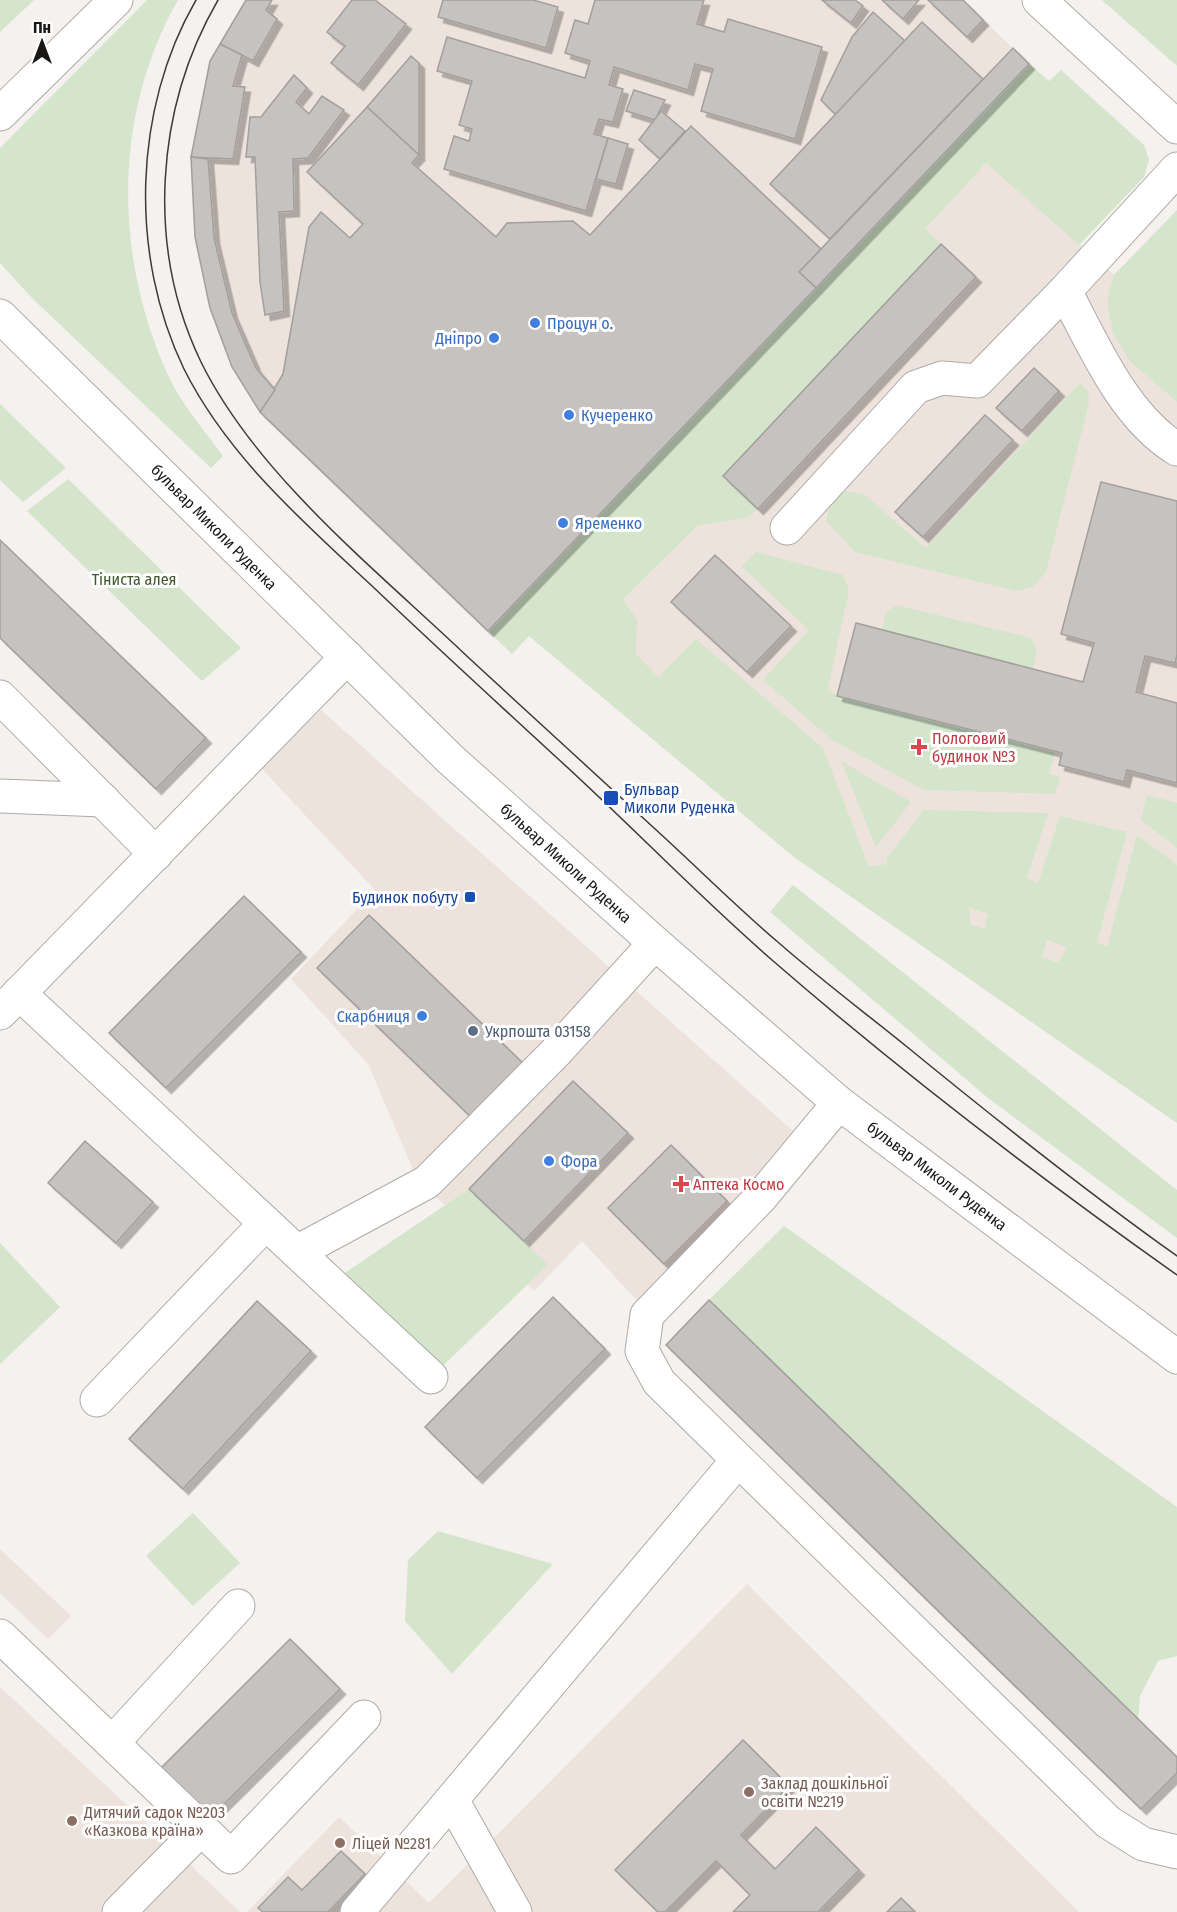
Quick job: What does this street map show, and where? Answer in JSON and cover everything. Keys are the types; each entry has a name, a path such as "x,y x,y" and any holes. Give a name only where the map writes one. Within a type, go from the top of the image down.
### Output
{"street":[{"path":"0,114 116,0"},
{"path":"1039,0 1177,127"},
{"path":"787,528 916,387 942,378 977,381 1065,291 1177,169"},
{"path":"1065,291 1127,400 1159,435 1177,449"},
{"name":"бульвар Миколи Руденка","path":"0,316 449,758 655,943 839,1103 1177,1357"},
{"path":"347,657 10,1003 297,1252 431,1377"},
{"path":"0,697 156,854"},
{"path":"0,796 103,800"},
{"path":"297,1252 427,1182 555,1053 655,943"},
{"path":"839,1103 762,1197 647,1315 642,1351 659,1382 1108,1822 1143,1844 1177,1852"},
{"path":"97,1400 265,1224"},
{"path":"357,1912 738,1460"},
{"path":"112,1743 238,1606"},
{"path":"0,1636 231,1857 363,1718"},
{"path":"452,1800 515,1912"},
{"path":"119,1912 202,1828"}],"shaded area":[{"name":"Дніпро","path":"246,0 963,0 1029,64 488,631 260,412 232,367 210,308 195,237 191,157 210,61"},
{"name":"Пологовий будинок №3","path":"986,163 1177,329 1177,1123 794,857 529,636"},
{"path":"321,710 800,1137 640,1304 582,1241 534,1291 417,1179 368,1064 291,979 375,890 261,768"},
{"path":"0,1549 71,1616 48,1639 0,1593"},
{"name":"Заклад дошкільної освіти №219","path":"747,1584 1079,1912 247,1912 339,1817 429,1903"},
{"name":"Дитячий садок №203 «Казкова країна»","path":"0,1687 169,1844 103,1912 0,1912"},
{"path":"186,1861 240,1912 135,1912"}],"green space":[{"path":"0,0 34,0 0,32"},
{"path":"147,0 178,0 157,44 141,90 132,137 128,185 130,233 137,281 150,328 167,373 185,406 223,456 211,468 32,298 0,263 0,148"},
{"path":"1177,0 1177,66 1103,1"},
{"path":"1029,64 1049,81 1061,70 1144,145 1149,160 1144,177 1079,245 986,163 925,229 941,244 723,476 758,509 747,518 698,525 623,599 637,620 636,654 658,677 696,639 823,748 869,867 887,864 886,859 924,810 1048,813 1027,878 1038,883 1060,816 1127,832 1097,942 1107,947 1137,835 1177,865 1177,1123 794,857 529,636 512,654 488,631","holes":["969,907 988,914 985,929 970,924","1047,939 1067,948 1058,963 1042,957"]},
{"path":"1177,210 1177,402 1130,361 1113,333 1107,303 1113,276"},
{"path":"1080,383 1088,391 1089,403 1046,572 1033,587 1016,591 855,552 826,521 830,504 845,491 864,494 926,548"},
{"path":"0,404 66,468 23,502 0,480"},
{"name":"Тіниста алея","path":"68,479 241,648 202,681 27,511"},
{"path":"756,552 843,575 849,590 828,689 837,696 1055,752 1049,774 1060,777 1055,794 924,790 832,740 763,680 809,630 741,566"},
{"path":"897,605 1031,638 1037,649 1033,669 882,630 886,612"},
{"path":"841,761 911,802 876,847"},
{"path":"1147,795 1177,803 1177,848 1141,820"},
{"path":"793,885 1177,1190 1177,1238 988,1098 770,912"},
{"path":"469,1189 548,1265 431,1377 330,1283"},
{"path":"784,1226 1177,1507 1177,1656 1158,1661 1140,1696 1138,1719 709,1300"},
{"path":"0,1243 60,1307 0,1364"},
{"path":"193,1513 240,1563 193,1606 146,1556"},
{"path":"438,1531 553,1564 452,1674 405,1621 408,1560"}],"building":[{"path":"246,0 272,0 266,10 277,19 253,61 220,44"},
{"path":"352,0 375,0 406,24 358,85 331,63 345,46 327,32"},
{"path":"443,0 533,0 558,7 546,48 438,17"},
{"path":"595,0 704,0 697,24 724,32 728,19 822,47 795,139 701,111 713,69 695,64 688,90 614,67 609,85 623,89 613,122 599,119 594,134 608,138 586,211 444,169 454,136 469,141 472,129 459,125 472,81 437,71 447,37 585,78 590,61 565,53 575,20 588,24"},
{"path":"822,0 855,0 863,6 851,23"},
{"path":"882,0 919,0 903,19"},
{"path":"928,0 963,0 983,20 967,37"},
{"path":"873,12 905,41 836,115 821,100 852,37"},
{"path":"922,22 983,79 830,239 770,184"},
{"path":"220,44 242,55 233,86 245,87 233,159 191,157 210,61"},
{"path":"1013,48 1029,64 816,288 799,272"},
{"path":"411,56 419,63 419,155 367,107"},
{"path":"294,75 307,88 296,102 309,114 322,96 344,110 308,158 293,159 294,211 279,212 284,311 265,315 260,282 255,157 246,157 250,117 261,117"},
{"path":"634,90 665,100 655,120 626,111"},
{"path":"367,107 419,155 412,163 496,237 507,223 573,221 590,235 691,126 821,249 799,272 816,288 488,631 260,412 283,374 309,227 321,212 350,238 363,224 307,172"},
{"path":"661,111 685,131 660,159 639,140"},
{"path":"608,138 628,144 616,184 596,179"},
{"path":"191,157 208,159 214,238 232,313 256,368 275,390 260,412 232,367 210,308 195,237"},
{"path":"941,244 976,277 758,509 723,476"},
{"path":"1034,368 1059,391 1022,431 996,408"},
{"path":"985,415 1013,440 923,537 895,512"},
{"path":"1101,482 1177,501 1177,655 1175,663 1145,656 1136,692 1177,703 1177,783 1127,770 1124,782 1059,765 1062,753 837,696 856,623 1083,682 1094,643 1061,634"},
{"path":"0,540 206,738 156,789 0,638"},
{"path":"715,555 791,626 747,672 671,602"},
{"path":"244,896 301,952 166,1088 109,1033"},
{"path":"369,915 527,1067 475,1121 317,968"},
{"path":"573,1081 628,1133 524,1241 469,1189"},
{"path":"85,1141 153,1202 116,1243 48,1183"},
{"path":"671,1145 727,1201 664,1264 608,1208"},
{"path":"553,1297 605,1349 477,1478 425,1427"},
{"path":"709,1300 1177,1757 1177,1773 1141,1809 666,1345"},
{"path":"257,1301 311,1351 183,1489 129,1439"},
{"path":"290,1639 340,1689 209,1819 159,1770"},
{"path":"743,1740 789,1786 741,1835 775,1869 816,1827 859,1870 818,1912 733,1912 750,1895 716,1861 665,1912 658,1912 615,1870"},
{"path":"341,1851 365,1874 328,1912 263,1912 258,1908 288,1877 302,1890"},
{"path":"901,1898 915,1912 887,1912"}],"tram line":[{"path":"196,0 175,42 160,88 150,135 146,183 147,231 154,279 166,325 184,369 222,430 267,485 292,511 772,960 870,1043 970,1122 1177,1275"},
{"path":"218,0 197,42 181,87 170,132 165,179 166,226 172,273 183,318 201,362 225,404 254,444 322,521 765,930 1006,1127 1177,1256"}],"place":[{"name":"Процун о.","path":"535,323"},
{"name":"Дніпро","path":"494,338"},
{"name":"Кучеренко","path":"569,415"},
{"name":"Яременко","path":"563,523"},
{"name":"Пологовий будинок №3","path":"919,747"},
{"name":"Бульвар Миколи Руденка","path":"611,798"},
{"name":"Будинок побуту","path":"470,897"},
{"name":"Скарбниця","path":"422,1016"},
{"name":"Укрпошта 03158","path":"473,1031"},
{"name":"Фора","path":"549,1161"},
{"name":"Аптека Космо","path":"681,1184"},
{"name":"Заклад дошкільної освіти №219","path":"749,1792"},
{"name":"Дитячий садок №203 «Казкова країна»","path":"72,1821"},
{"name":"Ліцей №281","path":"340,1843"}]}
